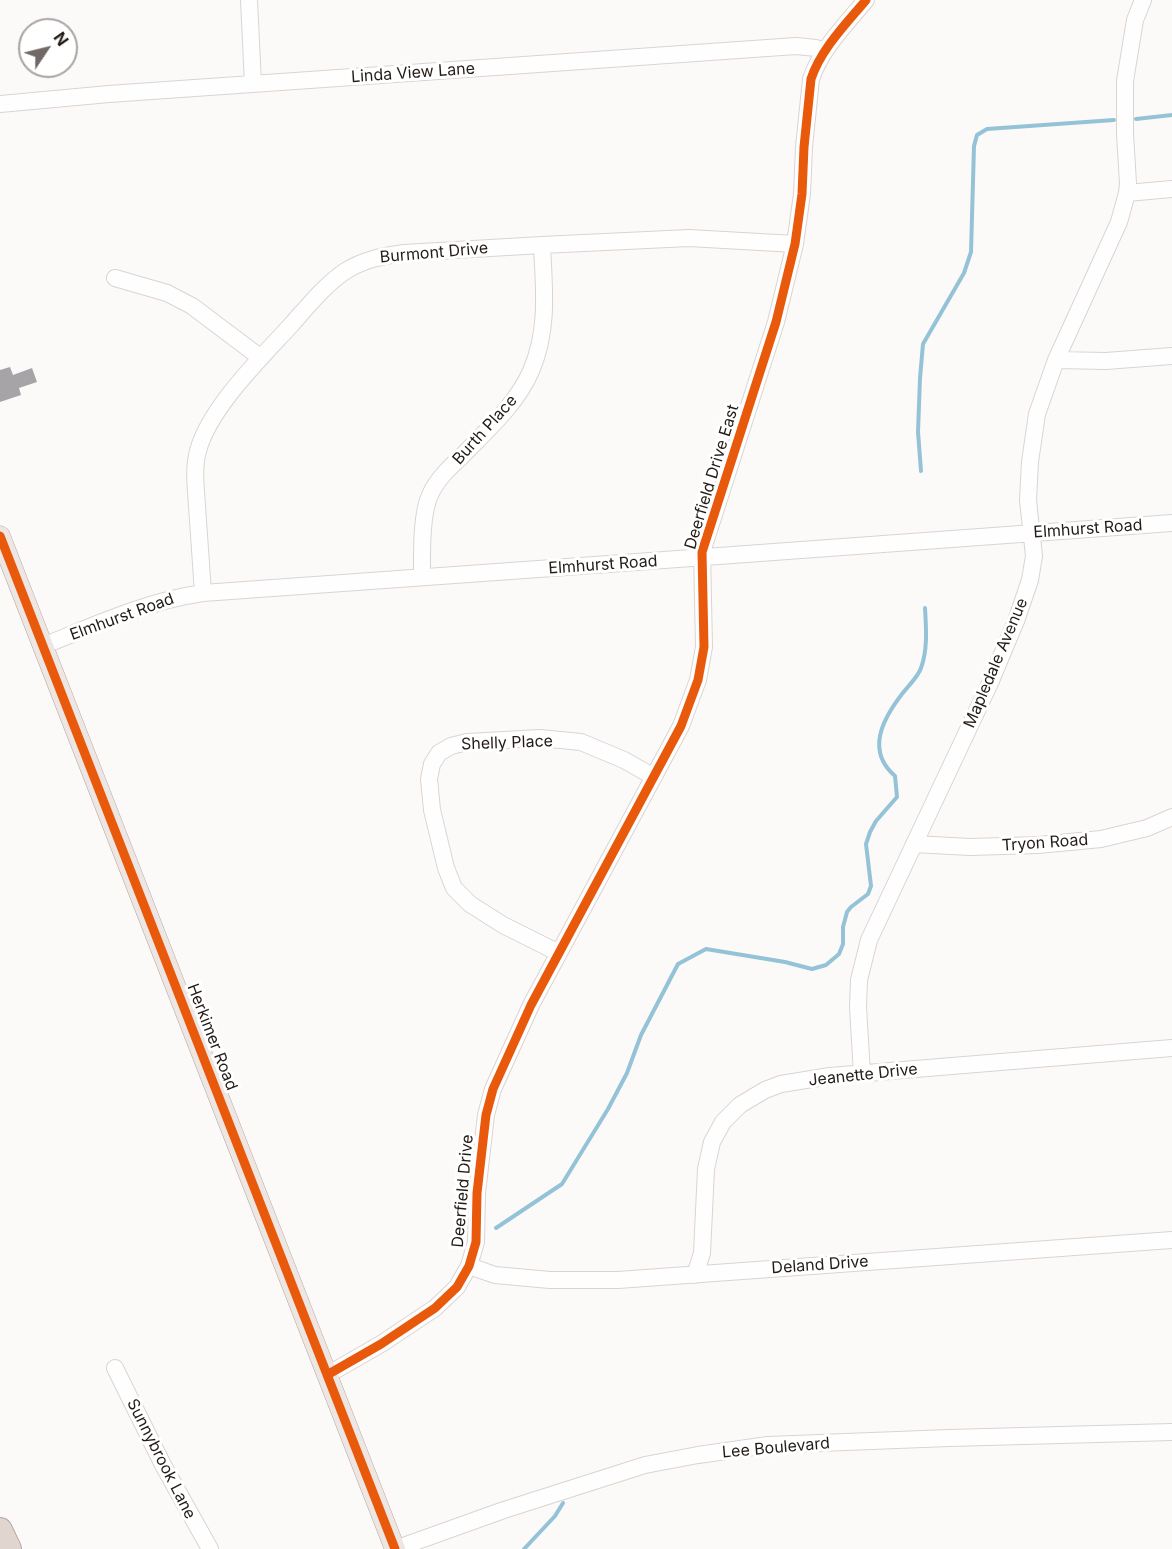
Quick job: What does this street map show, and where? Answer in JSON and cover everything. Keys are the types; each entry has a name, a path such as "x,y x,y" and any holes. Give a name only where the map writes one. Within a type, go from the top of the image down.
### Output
{"highway":[{"path":"0,1530 9,1549"}],"main road":[{"name":"Herkimer Road","path":"0,536 395,1549"}],"street":[{"path":"249,0 253,84"},
{"name":"Deerfield Drive East","path":"559,953 681,726 698,680 704,647 702,552 776,322 795,244 802,194 811,80 825,51 866,0"},
{"name":"Mapledale Avenue","path":"862,1074 858,1007 859,980 869,940 990,682 1017,621 1030,580 1035,556 1028,500 1030,462 1037,414 1056,360 1119,222 1127,193 1125,81 1135,20 1143,0"},
{"name":"Linda View Lane","path":"0,104 796,46 825,51"},
{"path":"1127,193 1172,189"},
{"name":"Burmont Drive","path":"203,593 195,475 197,453 206,428 225,400 325,287 363,261 404,253 689,238 795,244"},
{"name":"Burth Place","path":"422,576 425,510 430,494 444,474 515,400 531,371 542,339 545,306 542,245"},
{"path":"115,278 167,293 192,306 261,358"},
{"path":"1056,360 1106,362 1172,356"},
{"name":"Elmhurst Road","path":"43,646 117,615 178,596 203,593 1172,523"},
{"name":"Shelly Place","path":"559,953 503,925 470,904 454,888 446,868 432,810 429,779 432,764 439,753 451,746 467,742 540,738 581,742 624,760 654,777"},
{"name":"Tryon Road","path":"914,844 970,847 1038,845 1101,839 1147,828 1172,818"},
{"name":"Deerfield Drive","path":"327,1375 381,1344 435,1308 457,1287 469,1266 476,1242 477,1193 486,1115 494,1089 526,1016 559,953"},
{"name":"Jeanette Drive","path":"695,1275 702,1253 706,1169 712,1142 723,1122 740,1105 765,1090 781,1084 830,1076 1172,1048"},
{"name":"Deland Drive","path":"469,1266 495,1275 550,1280 618,1280 1172,1240"},
{"name":"Sunnybrook Lane","path":"115,1368 163,1465 210,1549"},
{"name":"Lee Boulevard","path":"395,1549 504,1510 645,1465 698,1455 768,1445 1172,1432"}],"building":[{"path":"10,367 13,375 32,368 37,382 19,388 21,395 0,402 0,370"}],"waterway":[{"path":"1136,119 1172,115"},
{"path":"921,471 918,432 923,344 964,273 971,252 974,146 977,135 987,129 1114,120"},
{"path":"496,1228 562,1184 627,1073 641,1035 678,964 706,949 785,962 812,969 826,965 839,954 843,944 843,927 847,912 868,894 871,886 866,844 870,832 876,821 897,797 895,776 881,756 880,735 888,714 921,668 926,646 925,608"},
{"path":"524,1549 555,1516 563,1503"}],"cycle path":[{"path":"327,1375 381,1344 435,1308 457,1287 469,1266 476,1242 477,1193 486,1115 493,1089 531,1005 681,726 698,680 704,647 702,552 776,322 795,244 802,194 811,79 821,57 866,0"},
{"path":"0,536 395,1549"}]}
